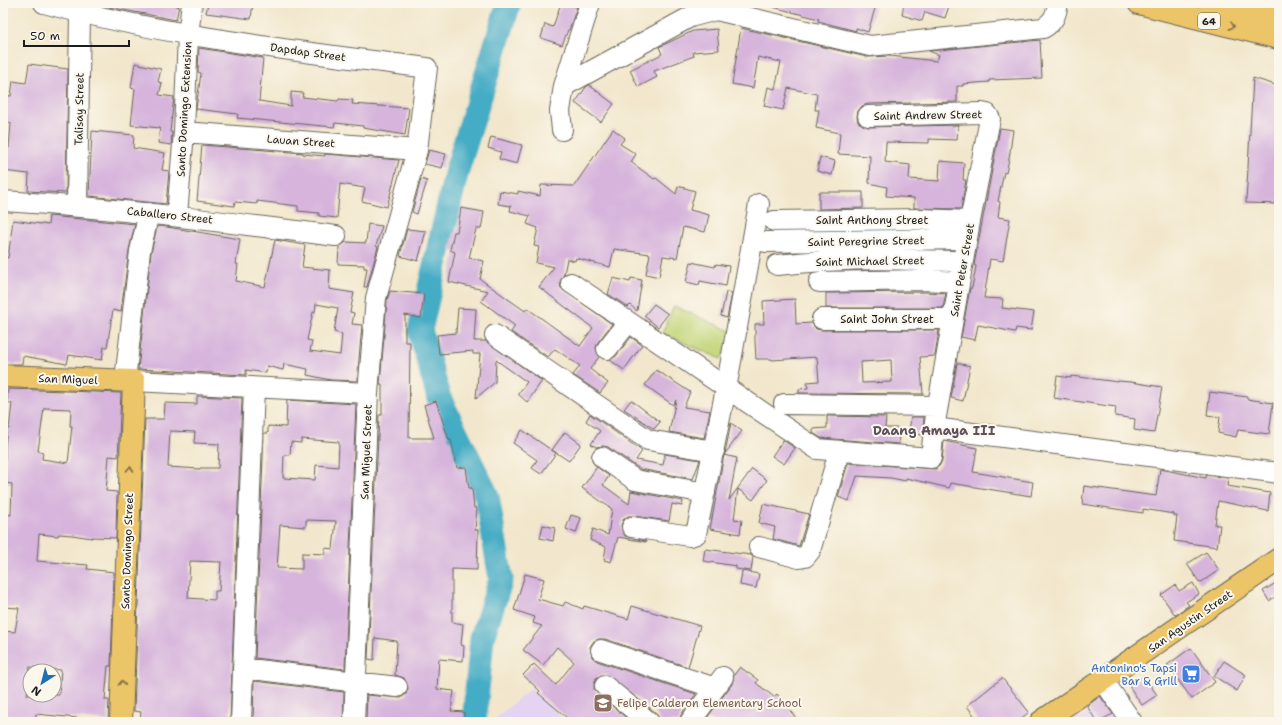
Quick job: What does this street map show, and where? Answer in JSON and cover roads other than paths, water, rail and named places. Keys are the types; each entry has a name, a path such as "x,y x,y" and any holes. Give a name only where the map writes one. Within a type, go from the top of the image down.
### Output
{"main road":[{"name":"64","path":"1140,3 1279,38"},
{"name":"64","path":"1210,3 1254,8 1279,20"},
{"name":"San Miguel","path":"3,376 129,381"},
{"name":"Santo Domingo Street","path":"121,722 129,381"},
{"name":"San Agustin Street","path":"1041,722 1279,559"}],"street":[{"name":"Dapdap Street","path":"44,3 80,13 188,35 427,68 417,150"},
{"name":"Santo Domingo Extension","path":"177,215 184,132 188,35 192,3"},
{"path":"562,130 560,111 564,86 590,3"},
{"path":"564,86 690,17 714,6 870,46 1043,28 1051,24 1056,14 1058,3"},
{"name":"Talisay Street","path":"77,206 80,13"},
{"name":"Saint Andrew Street","path":"868,116 964,113 987,114"},
{"name":"Saint Peter Street","path":"839,452 931,458 934,428 968,230 990,119 987,114"},
{"name":"Lauan Street","path":"184,132 417,150"},
{"path":"368,393 376,298 417,150"},
{"name":"Caballero Street","path":"3,202 77,206 177,215 336,236"},
{"path":"632,527 690,536 696,534 726,389 758,204"},
{"path":"129,381 140,251 149,213"},
{"name":"Saint Anthony Street","path":"774,221 922,219 968,230"},
{"name":"Saint Peregrine Street","path":"765,242 968,230"},
{"name":"Saint Michael Street","path":"777,265 833,260 886,259 944,260 963,262"},
{"path":"819,282 924,280 960,282"},
{"path":"571,283 817,449 839,452 810,550 805,556 799,558 759,548"},
{"name":"Saint John Street","path":"822,319 953,319"},
{"path":"607,350 628,322"},
{"path":"495,336 648,440 714,451"},
{"name":"San Miguel Street","path":"129,381 368,393 357,682 354,722"},
{"path":"241,722 254,388"},
{"path":"784,404 938,406"},
{"path":"934,428 1279,474"},
{"path":"602,457 635,480 705,493"},
{"path":"601,650 719,682 690,722"},
{"path":"243,668 398,687"},
{"path":"1103,680 1132,722"},
{"path":"605,686 649,722"}],"waterway":[{"path":"474,722 482,638 501,579 487,496 439,398 420,330 457,170 509,3"}],"place":[{"name":"Antonino's Tapsi Bar & Grill","path":"1191,674"},
{"name":"Felipe Calderon Elementary School","path":"603,703"}],"district":[{"name":"Daang Amaya III","path":"934,430"}]}
